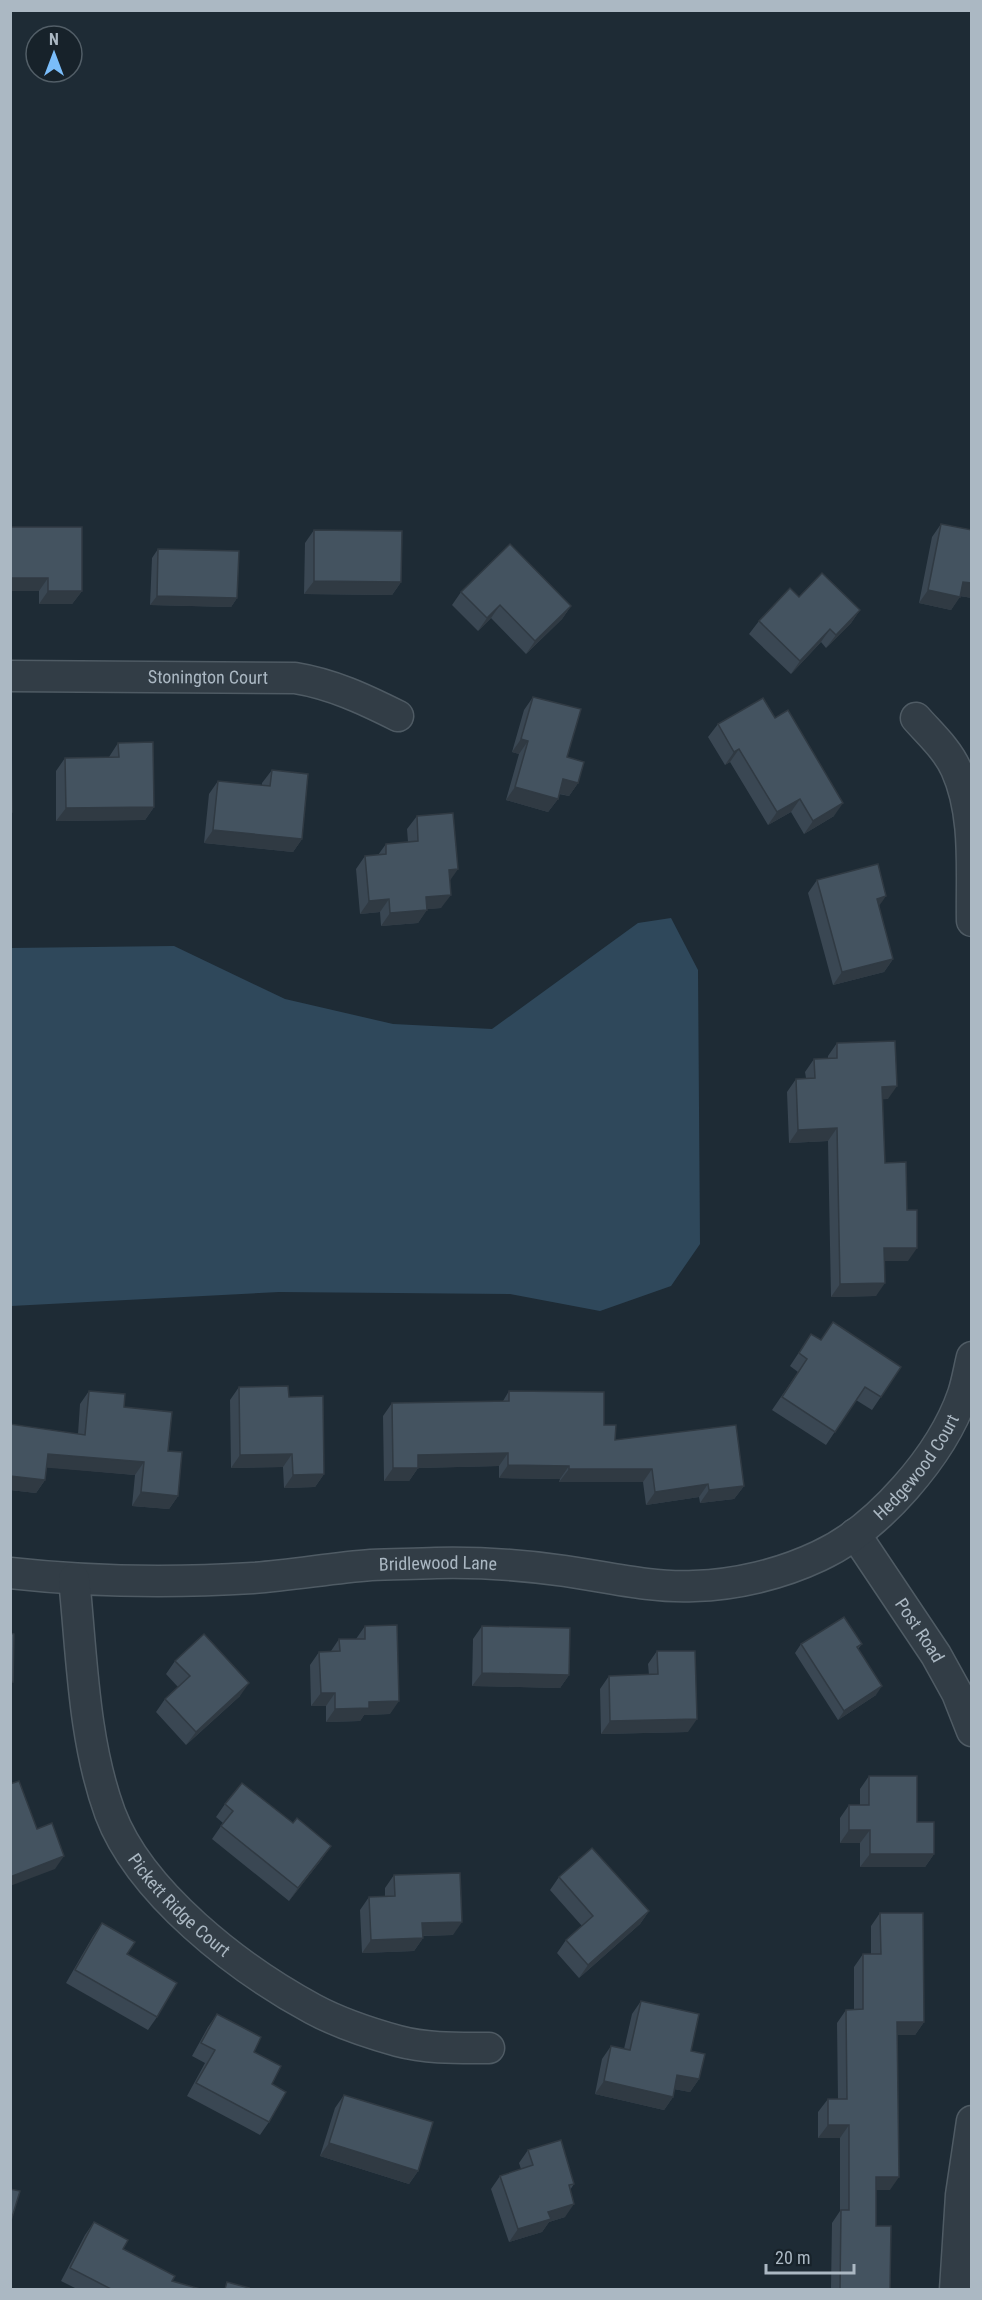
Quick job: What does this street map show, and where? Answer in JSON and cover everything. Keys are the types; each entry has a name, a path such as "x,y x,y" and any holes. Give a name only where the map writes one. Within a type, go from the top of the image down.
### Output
{"street":[{"name":"Stonington Court","path":"10,676 295,678 324,683 398,716"},
{"path":"916,718 945,750 956,768 966,797 970,829 972,921"},
{"name":"Hedgewood Court","path":"855,1534 891,1502 931,1454 947,1428 963,1394 972,1357"},
{"name":"Bridlewood Lane","path":"10,1573 74,1579 145,1581 254,1578 371,1565 442,1563 561,1570 652,1585 693,1587 736,1582 762,1576 819,1556 855,1534"},
{"name":"Post Road","path":"855,1534 936,1655 957,1693 972,1731"},
{"name":"Pickett Ridge Court","path":"74,1579 88,1721 99,1778 111,1814 124,1842 158,1890 229,1952 268,1981 314,2009 366,2031 400,2042 441,2049 489,2048"},
{"path":"955,2289 961,2195 972,2121"}],"water":[{"path":"671,918 698,970 700,1244 671,1286 600,1311 510,1294 279,1292 11,1306 11,948 174,946 285,999 393,1024 492,1029 638,923"}],"building":[{"path":"941,524 972,530 972,583 963,582 960,597 928,590"},
{"path":"10,527 82,527 82,591 48,591 48,578 10,578"},
{"path":"314,530 402,531 401,582 314,581"},
{"path":"510,544 571,606 535,641 500,605 487,618 461,592"},
{"path":"158,549 239,551 237,598 157,596"},
{"path":"822,573 860,610 836,635 830,629 800,661 759,621 790,588 799,597"},
{"path":"533,697 581,709 567,757 584,762 578,783 563,779 558,799 515,787 528,741 521,739"},
{"path":"763,698 775,718 788,710 843,803 813,821 800,799 777,812 739,749 734,752 718,724"},
{"path":"11,738 12,812 10,812"},
{"path":"153,742 154,807 66,808 65,758 119,757 118,743"},
{"path":"272,770 308,774 302,839 213,830 218,781 270,786"},
{"path":"453,813 458,869 449,870 451,895 426,897 427,910 390,913 389,899 369,901 365,856 386,854 386,844 418,841 417,816"},
{"path":"878,864 886,896 877,899 893,959 842,972 817,880"},
{"path":"895,1041 897,1086 882,1087 885,1163 906,1162 907,1210 917,1210 917,1248 884,1248 885,1283 840,1284 837,1128 798,1130 796,1079 815,1078 814,1059 837,1058 837,1043"},
{"path":"833,1322 901,1367 881,1397 865,1387 835,1432 782,1397 807,1359 799,1353 811,1334 821,1340"},
{"path":"288,1386 289,1397 323,1396 324,1474 293,1475 292,1454 240,1455 239,1387"},
{"path":"89,1391 125,1394 124,1407 172,1412 168,1451 182,1452 178,1496 141,1492 144,1462 48,1454 45,1480 10,1476 10,1424 85,1435"},
{"path":"509,1391 604,1392 604,1425 616,1425 615,1440 736,1425 744,1486 709,1490 708,1484 655,1492 652,1469 569,1469 569,1466 508,1465 508,1453 418,1455 418,1468 393,1468 392,1403 509,1401"},
{"path":"844,1617 862,1644 857,1647 882,1686 844,1711 801,1644"},
{"path":"397,1625 399,1701 369,1702 369,1708 335,1709 335,1693 321,1693 319,1652 340,1651 339,1639 365,1639 365,1626"},
{"path":"482,1626 570,1628 569,1675 482,1673"},
{"path":"10,1633 14,1634 13,1682 10,1682"},
{"path":"204,1634 249,1683 196,1732 165,1699 190,1676 175,1661"},
{"path":"657,1651 695,1651 697,1719 610,1721 609,1676 658,1674"},
{"path":"869,1776 917,1776 917,1822 934,1822 934,1854 870,1854 870,1830 849,1830 849,1805 869,1805"},
{"path":"19,1781 37,1829 52,1823 64,1856 10,1877 10,1784"},
{"path":"242,1783 293,1823 297,1818 331,1846 298,1888 221,1826 233,1811 225,1804"},
{"path":"592,1848 649,1911 588,1965 566,1940 593,1916 559,1877"},
{"path":"460,1873 462,1922 422,1923 423,1938 371,1940 369,1897 395,1896 394,1875"},
{"path":"880,1913 923,1913 924,2022 897,2022 899,2177 876,2177 876,2226 891,2226 890,2289 840,2289 841,2210 849,2210 849,2125 828,2125 828,2099 847,2099 846,2010 863,2009 863,1954 881,1954"},
{"path":"102,1923 135,1942 127,1954 177,1983 157,2017 75,1970"},
{"path":"641,2001 699,2014 691,2051 705,2054 699,2079 677,2075 673,2097 604,2081 611,2046 630,2050"},
{"path":"217,2014 261,2037 254,2052 281,2066 272,2084 286,2092 269,2122 196,2083 215,2050 201,2043"},
{"path":"344,2095 433,2122 418,2171 329,2143"},
{"path":"561,2140 574,2184 569,2185 574,2204 548,2212 551,2219 518,2229 500,2176 533,2165 528,2150"},
{"path":"10,2189 20,2191 10,2224"},
{"path":"94,2222 128,2240 123,2249 175,2276 172,2281 200,2289 111,2289 70,2268"},
{"path":"227,2282 249,2288 225,2289"}]}
